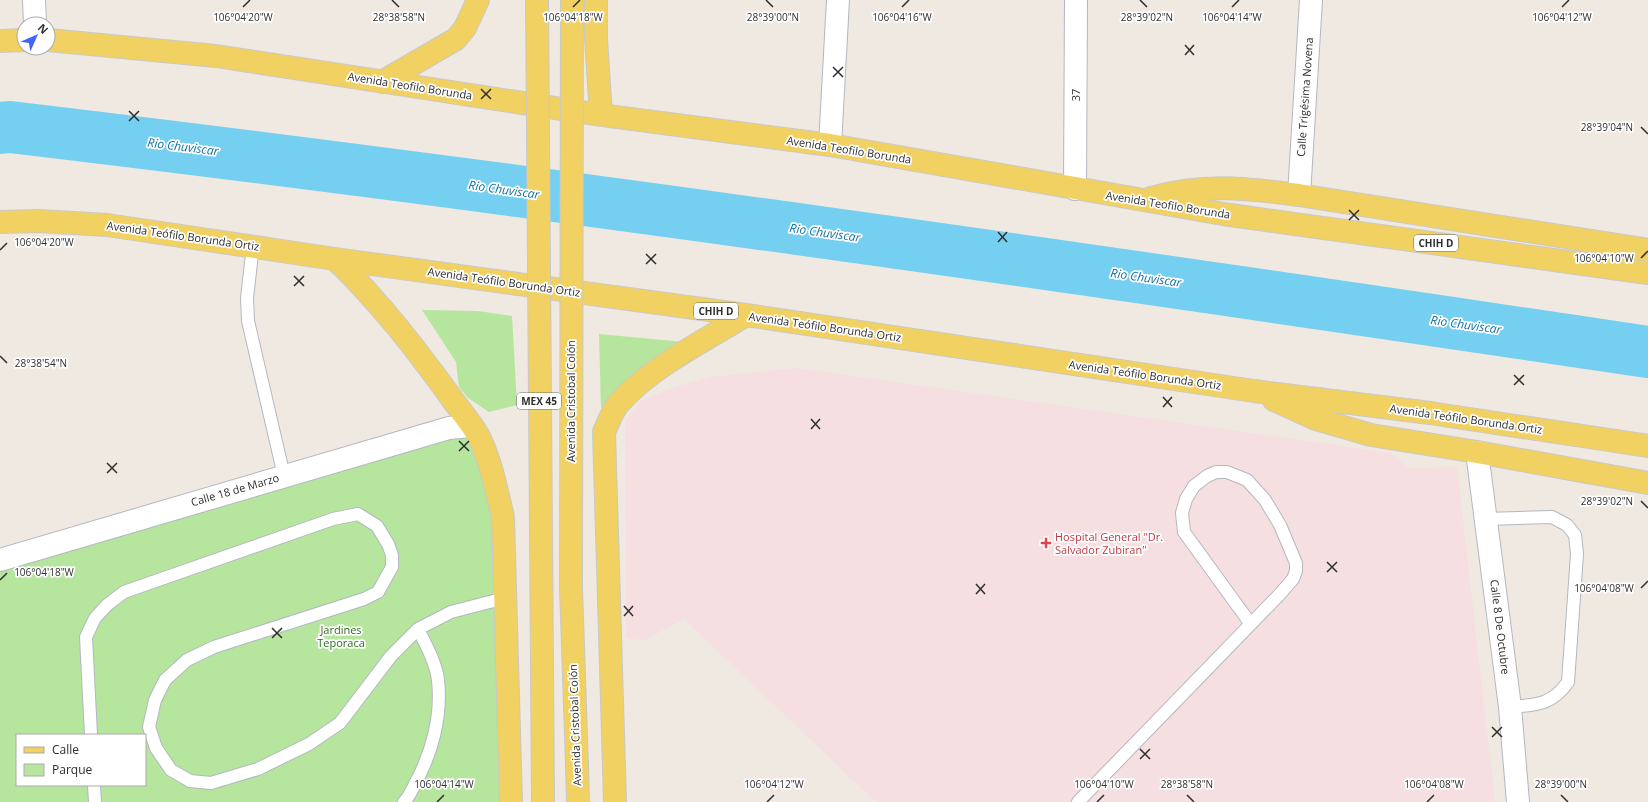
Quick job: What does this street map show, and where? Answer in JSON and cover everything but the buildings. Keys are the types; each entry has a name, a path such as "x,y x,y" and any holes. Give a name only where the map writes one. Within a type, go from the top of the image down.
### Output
{"main road":[{"path":"382,82 456,39 465,28 478,0"},
{"name":"MEX 45","path":"537,0 542,802"},
{"name":"Avenida Cristobal Colón","path":"572,0 570,588 578,802"},
{"path":"596,0 596,59 600,115"},
{"path":"0,41 16,40"},
{"name":"Avenida Teofilo Borunda","path":"56,41 216,56 600,115 830,145 1223,214 1648,273"},
{"path":"1143,200 1172,192 1198,188 1259,190 1299,194 1648,250"},
{"name":"Avenida Teófilo Borunda Ortiz","path":"0,222 39,221 107,225 335,259 746,315 1254,391 1430,413 1648,446"},
{"path":"335,259 364,287 386,312 471,426 481,440 495,480 503,517 511,802"},
{"path":"615,802 604,432 610,417 621,400 661,368 746,315"},
{"path":"1254,391 1316,419 1371,435 1648,482"}],"street":[{"path":"34,0 35,16"},
{"path":"830,145 838,0"},
{"name":"37","path":"1075,189 1076,0"},
{"name":"Calle Trigésima Novena","path":"1299,194 1311,0"},
{"name":"Calle 18 de Marzo","path":"0,560 449,428 471,426"},
{"name":"Calle 8 De Octubre","path":"1477,452 1510,707 1518,802"}],"lane":[{"path":"253,246 247,298 248,321 284,476"},
{"path":"1078,802 1250,624 1293,579 1296,571 1296,563 1280,525 1265,500 1247,480 1227,472 1216,472 1207,476 1194,486 1186,499 1182,513 1184,532 1250,624"},
{"path":"91,734 86,637 95,618 107,604 124,592 333,519 358,514 377,526 388,544 392,555 392,567 384,583 378,592 364,600 214,647 187,660 165,680 155,700 149,727 156,748 171,770 190,781 211,783 258,769 309,744 340,723 391,656 418,629 451,612 505,598"},
{"path":"1486,519 1552,517 1567,525 1575,535 1577,554 1568,682 1561,692 1548,701 1536,705 1510,707"},
{"path":"404,802 421,774 433,745 438,714 438,680 430,654 418,629"},
{"path":"94,786 95,802"}],"shaded area":[{"name":"Hospital General \"Dr. Salvador Zubiran\"","path":"797,368 1391,453 1408,468 1457,467 1495,802 876,802 684,619 643,641 626,637 625,420 641,401 669,389 710,377"}],"green space":[{"path":"422,310 478,311 512,316 517,405 489,412 468,398 459,387 456,362"},
{"path":"599,334 716,345 626,384 601,408"},
{"name":"Jardines Teporaca","path":"448,429 483,436 509,517 505,802 0,802 0,572"}],"waterway":[{"name":"Rio Chuviscar","path":"0,128 10,127 215,152 625,205 1034,262 1648,352"}],"place":[{"name":"Hospital General \"Dr. Salvador Zubiran\"","path":"1046,543"}]}
